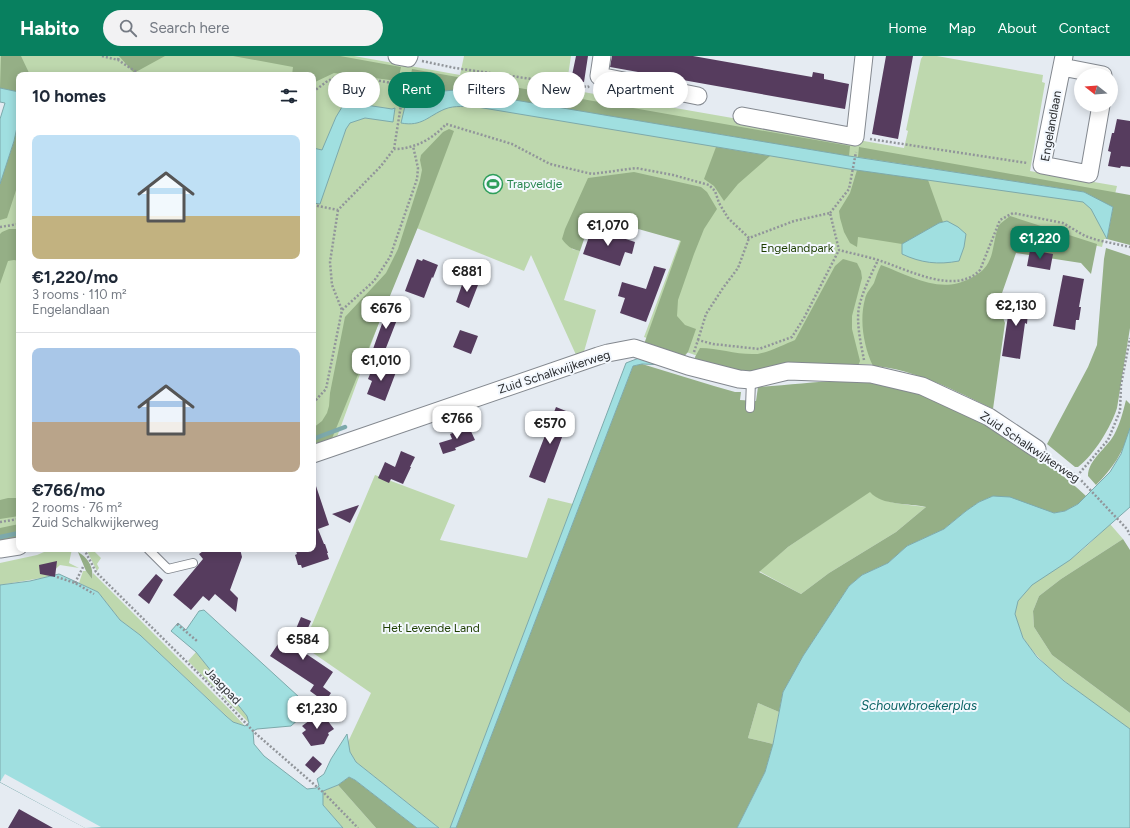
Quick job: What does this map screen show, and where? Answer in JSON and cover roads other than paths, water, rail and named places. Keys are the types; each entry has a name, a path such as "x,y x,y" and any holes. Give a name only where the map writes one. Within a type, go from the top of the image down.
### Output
{"street":[{"path":"602,56 599,76 698,96"},
{"path":"742,116 856,142 863,56"},
{"name":"Engelandlaan","path":"1083,68 1063,61 1042,166 1088,174 1100,112"},
{"name":"Zuid Schalkwijkerweg","path":"316,453 608,352 634,348 688,366 739,380 751,380 788,371 867,374 922,386 989,417 1037,449"},
{"path":"0,550 16,547"}],"lane":[{"path":"750,408 751,380"},
{"path":"151,552 168,569 193,563"}],"water":[{"path":"0,88 16,91 16,132 0,184 0,119 5,103 0,102"},
{"path":"453,90 453,107 445,109 420,122 408,124 401,123 405,108 445,108 445,91"},
{"path":"519,101 527,102 527,108 562,108 849,156 1084,192 1113,207 1107,239 1091,209 1083,202 849,169 483,108 519,108"},
{"path":"341,108 395,108 393,122 365,118 350,123 346,129 320,204 316,203 316,149 322,150"},
{"path":"947,221 958,227 966,234 964,247 959,261 937,263 923,261 902,254 902,244 939,223"},
{"path":"639,358 668,365 642,364 633,366 456,828 450,828 626,363"},
{"name":"Schouwbroekerplas","path":"1130,428 1130,507 1070,560 1032,585 1018,601 1015,614 1023,638 1037,657 1064,681 1130,729 1130,828 737,828 765,772 773,744 783,692 803,656 849,586 862,575 888,563 907,546 944,529 979,502 993,496 1010,497 1054,513 1065,511 1078,504 1110,472 1121,454"},
{"path":"59,574 98,592 120,620 140,635 233,722 245,726 249,723 247,716 196,652 171,631 178,623 186,630 199,611 204,610 311,708 291,726 257,729 253,731 254,744 264,756 307,789 316,788 319,786 317,779 324,774 331,759 347,734 350,752 356,762 439,828 417,828 349,777 338,785 323,791 323,805 343,828 86,828 0,782 0,585 30,581"}],"waterway":[{"path":"316,438 345,427"},
{"path":"0,537 16,534"}],"place":[{"name":"Trapveldje","path":"493,184"}],"park label":[{"name":"Engelandpark","path":"797,248"},
{"name":"Het Levende Land","path":"431,628"}]}
